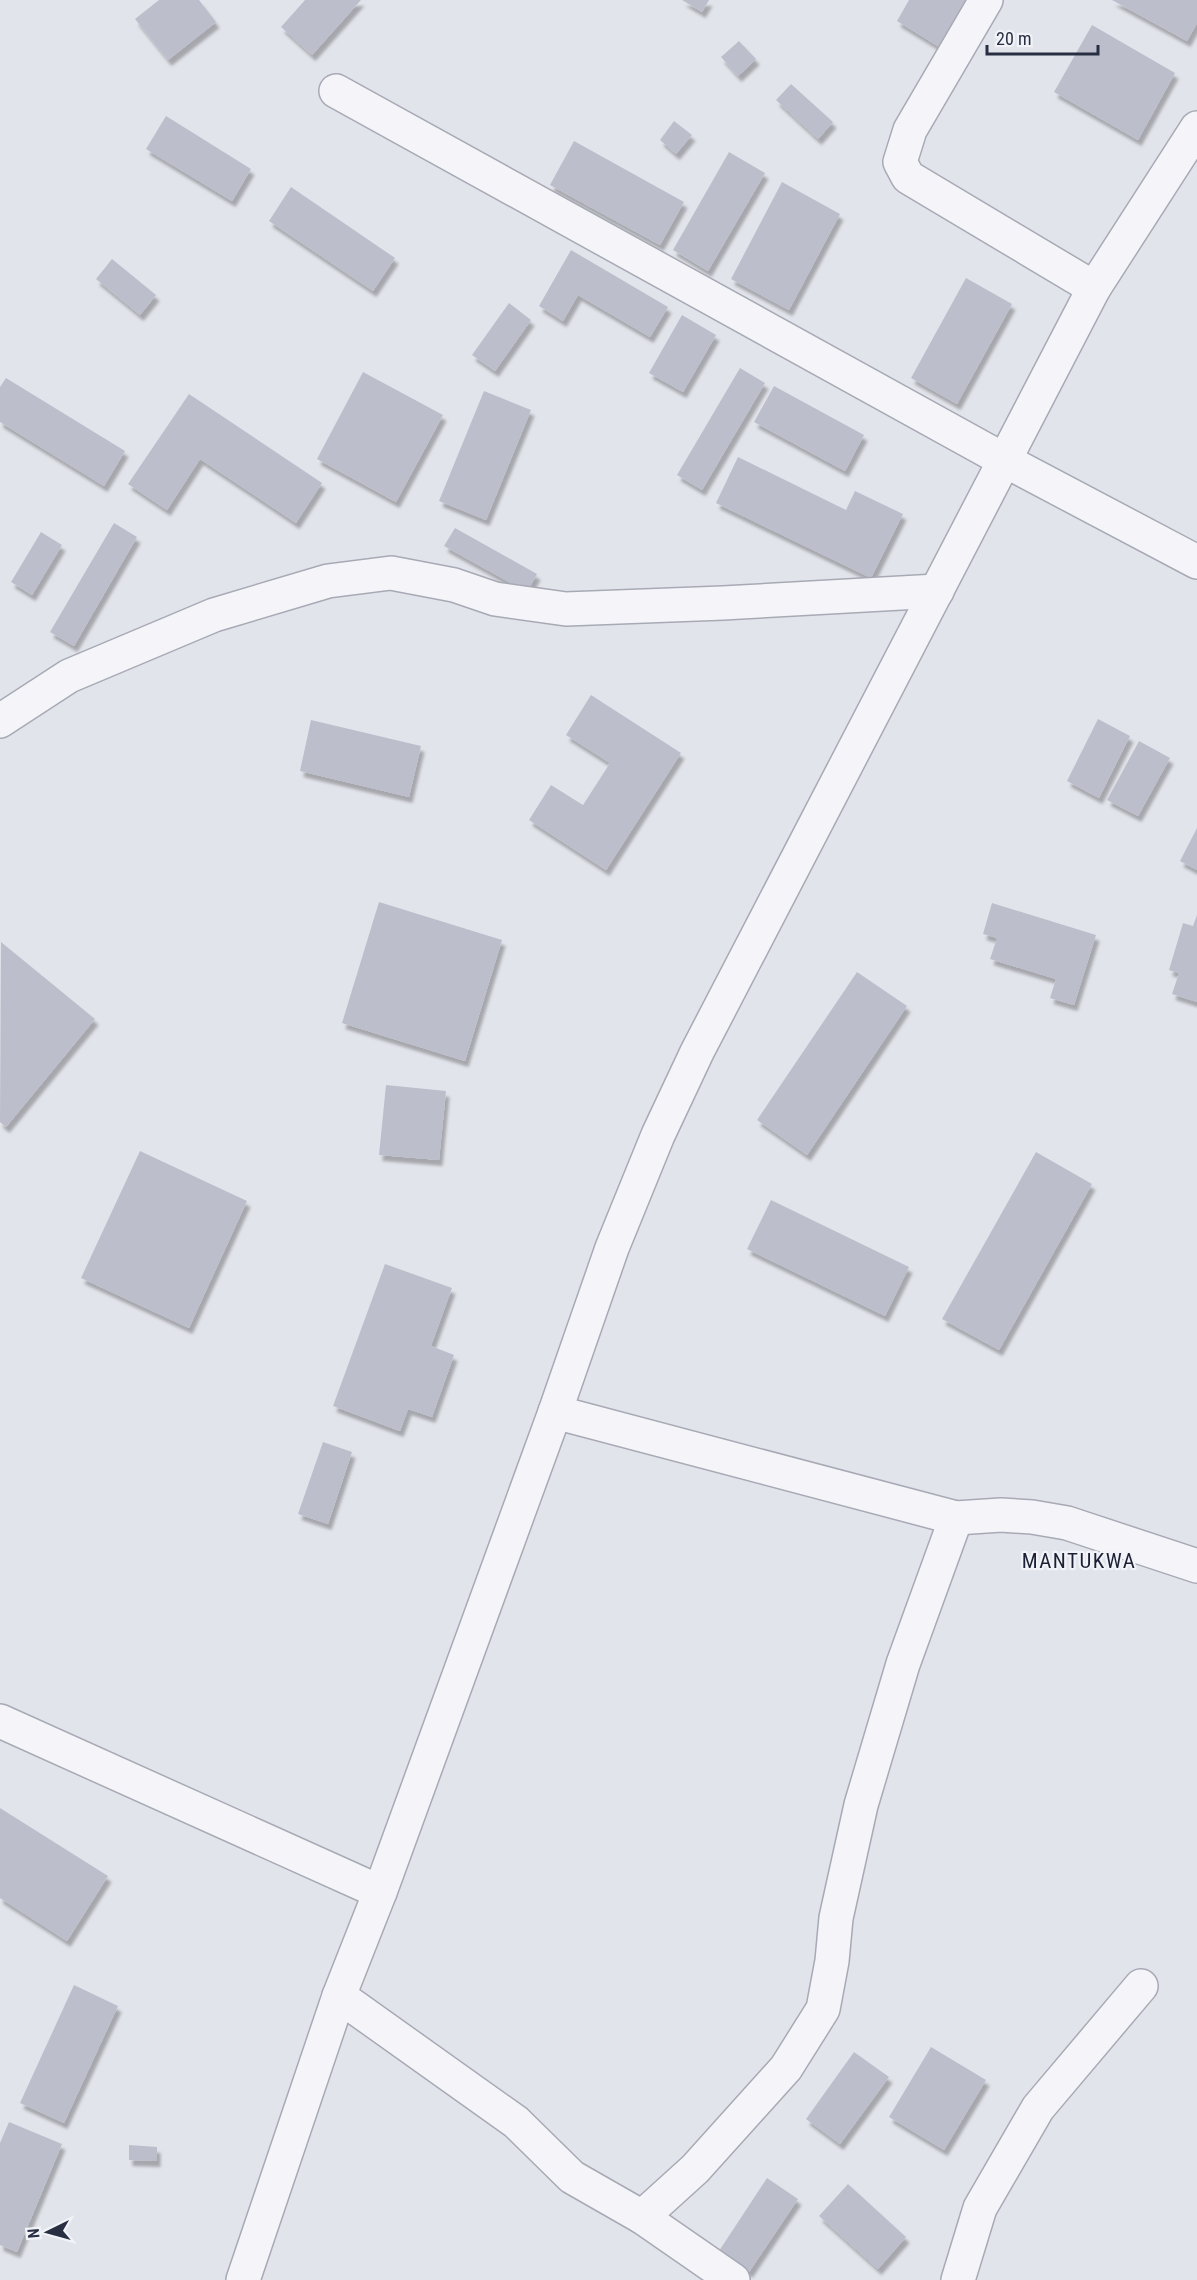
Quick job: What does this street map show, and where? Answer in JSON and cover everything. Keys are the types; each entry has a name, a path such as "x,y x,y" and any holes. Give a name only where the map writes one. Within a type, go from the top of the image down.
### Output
{"street":[{"path":"986,0 910,129 900,162 908,177 1094,288"},
{"path":"336,91 1004,460 1197,562"},
{"path":"243,2280 339,1996 380,1892 555,1412 612,1248 658,1135 697,1052 1094,288 1197,128"},
{"path":"0,721 69,676 214,615 328,581 391,573 454,585 495,599 566,609 937,591"},
{"path":"555,1412 956,1518 1001,1515 1067,1523 1197,1566"},
{"path":"642,2217 695,2169 786,2068 823,2009 832,1961 836,1918 861,1805 903,1664 956,1518"},
{"path":"0,1721 380,1892"},
{"path":"958,2280 980,2208 1038,2108 1141,1986"},
{"path":"339,1996 516,2122 572,2177 642,2217 733,2280"}],"building":[{"path":"159,0 199,0 216,22 168,60 135,19"},
{"path":"305,0 361,0 312,55 281,27"},
{"path":"682,0 709,0 702,12"},
{"path":"909,0 969,0 941,48 897,21"},
{"path":"1112,0 1197,0 1197,23 1187,41"},
{"path":"1092,25 1175,73 1138,140 1054,92"},
{"path":"739,41 756,59 738,76 721,57"},
{"path":"791,84 833,122 818,139 776,100"},
{"path":"166,116 251,169 232,201 146,149"},
{"path":"674,121 692,135 676,154 660,140"},
{"path":"574,141 684,202 660,245 550,185"},
{"path":"729,152 765,173 708,271 673,250"},
{"path":"782,182 840,214 789,310 731,279"},
{"path":"291,187 395,258 373,291 269,221"},
{"path":"571,250 668,307 650,337 578,295 563,321 539,306"},
{"path":"112,259 156,295 140,315 96,279"},
{"path":"966,278 1012,304 957,404 911,378"},
{"path":"509,303 531,320 495,371 472,355"},
{"path":"682,315 716,335 683,392 649,373"},
{"path":"740,368 765,383 702,490 677,475"},
{"path":"363,372 443,415 396,502 317,459"},
{"path":"6,378 125,451 104,486 0,422 0,387"},
{"path":"774,386 864,435 845,471 754,422"},
{"path":"484,391 531,410 486,520 439,501"},
{"path":"189,394 322,483 296,523 200,459 167,510 128,484"},
{"path":"738,457 846,510 855,491 903,514 871,578 716,503"},
{"path":"114,523 137,537 74,646 50,632"},
{"path":"455,528 537,574 527,592 444,546"},
{"path":"41,532 62,545 32,595 11,582"},
{"path":"591,695 681,753 606,870 529,820 551,785 583,805 610,763 566,735"},
{"path":"1098,719 1130,736 1099,798 1067,781"},
{"path":"311,720 421,746 409,797 300,771"},
{"path":"1139,741 1170,758 1138,816 1107,800"},
{"path":"1197,828 1197,870 1180,861"},
{"path":"379,902 502,940 465,1061 342,1023"},
{"path":"992,903 1096,935 1074,1005 1050,998 1056,979 990,959 997,938 983,934"},
{"path":"1197,915 1197,1002 1172,994 1179,973 1169,970 1183,923 1193,926"},
{"path":"1,942 95,1019 6,1127 0,1122"},
{"path":"857,972 907,1006 807,1155 757,1120"},
{"path":"386,1085 446,1091 439,1160 379,1155"},
{"path":"140,1151 247,1201 189,1328 81,1278"},
{"path":"1036,1152 1092,1184 999,1350 942,1319"},
{"path":"771,1200 909,1267 885,1316 747,1249"},
{"path":"385,1264 452,1288 431,1346 454,1355 432,1417 408,1409 400,1431 333,1406"},
{"path":"323,1442 352,1452 328,1524 298,1514"},
{"path":"0,1808 108,1876 67,1941 0,1898"},
{"path":"74,1985 118,2006 64,2123 20,2103"},
{"path":"931,2047 986,2080 944,2150 889,2117"},
{"path":"854,2052 889,2077 840,2144 806,2119"},
{"path":"9,2122 62,2144 17,2252 0,2245 0,2143"},
{"path":"129,2145 157,2147 157,2161 129,2160"},
{"path":"767,2178 798,2199 749,2272 719,2251"},
{"path":"848,2184 906,2237 878,2269 819,2216"}],"district":[{"name":"MANTUKWA","path":"1079,1561"}]}
